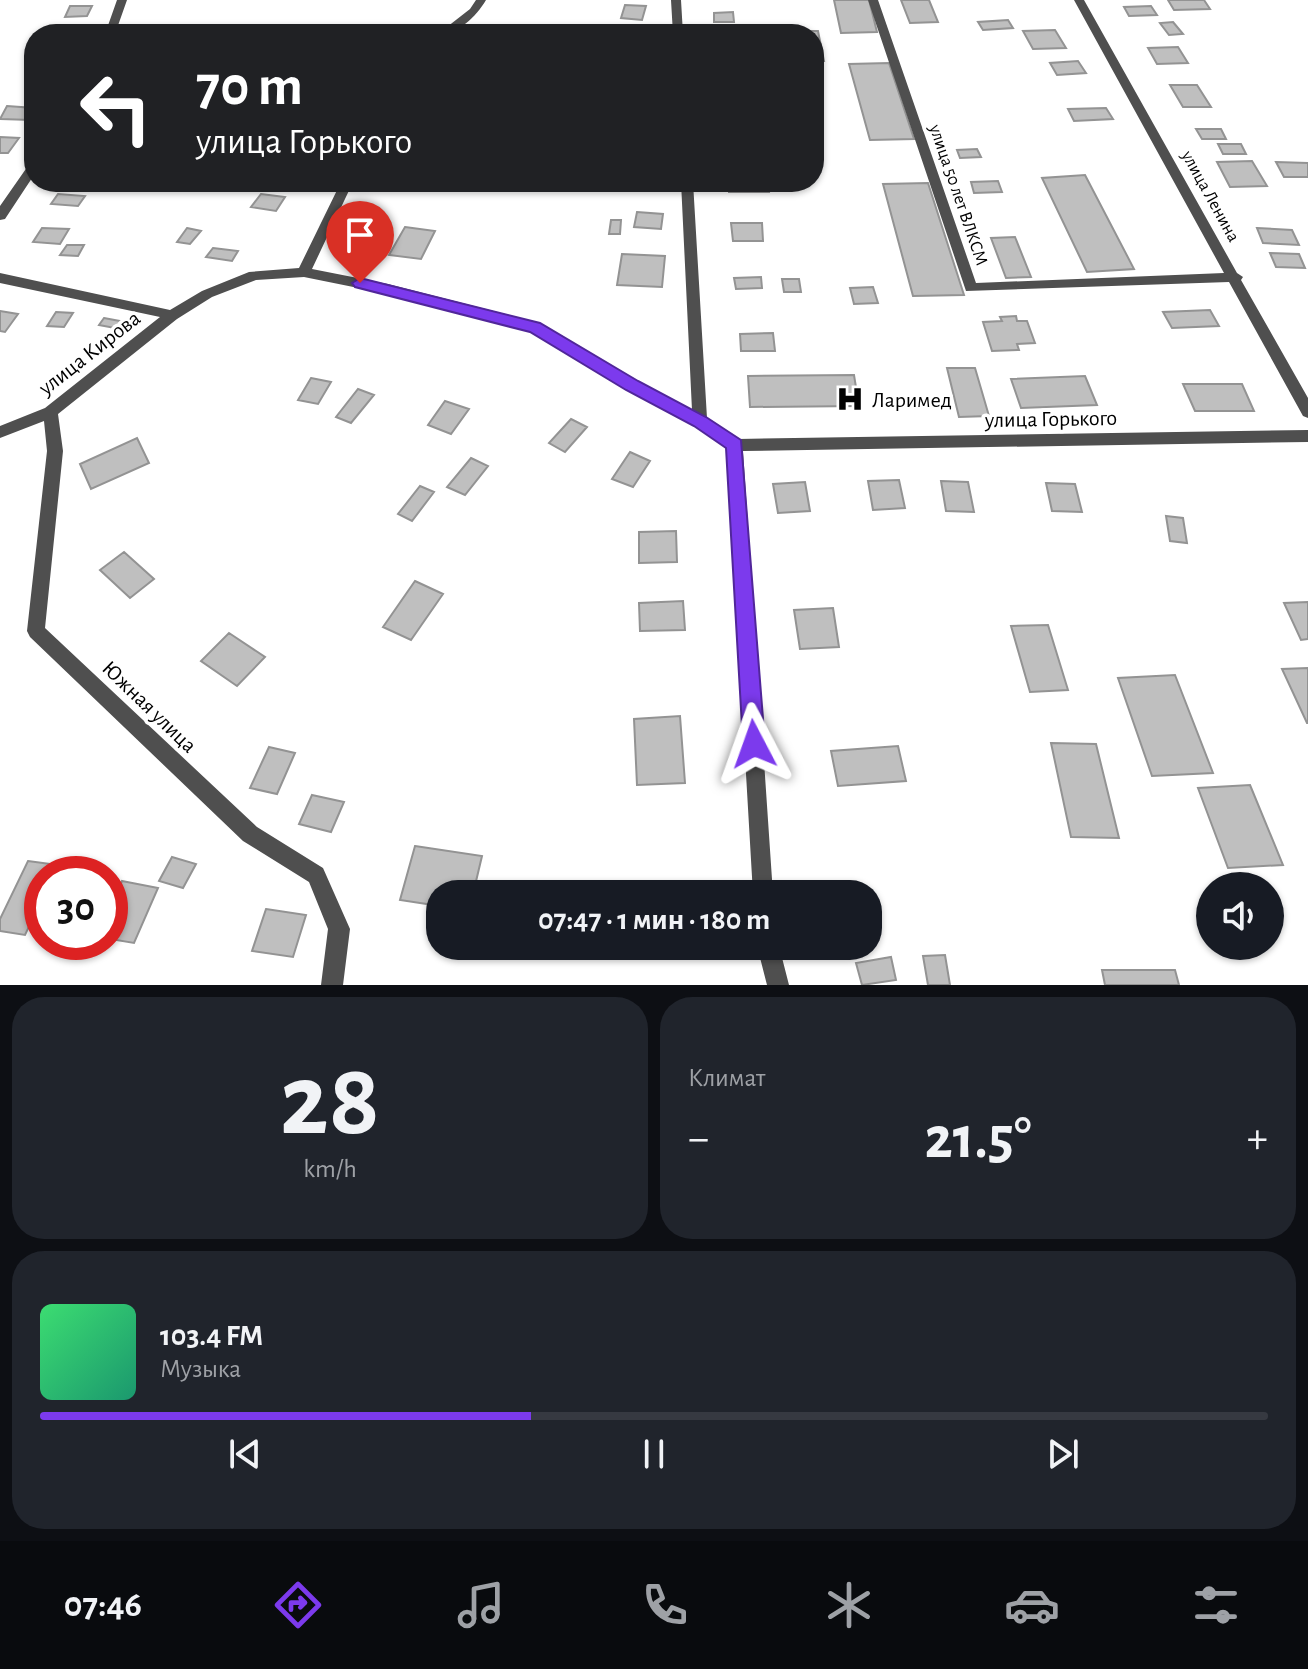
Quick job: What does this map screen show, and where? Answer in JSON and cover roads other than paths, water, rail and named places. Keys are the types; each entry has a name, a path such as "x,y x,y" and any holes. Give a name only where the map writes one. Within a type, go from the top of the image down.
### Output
{"street":[{"path":"114,24 122,0"},
{"path":"456,24 474,11 481,0"},
{"path":"676,0 677,24"},
{"name":"улица 50 лет ВЛКСМ","path":"873,0 971,288 1236,277"},
{"name":"улица Ленина","path":"1079,0 1236,277 1308,412"},
{"path":"0,216 24,181"},
{"path":"304,272 342,192"},
{"path":"688,192 700,421"},
{"path":"172,315 207,294 254,275 304,272 388,289 535,327 632,386 700,421 735,445 762,880"},
{"name":"улица Кирова","path":"0,278 172,315"},
{"name":"улица Кирова","path":"0,432 50,412 172,315"},
{"name":"Южная улица","path":"50,412 55,451 36,631 250,834 316,875 339,929 332,985"},
{"name":"улица Горького","path":"735,445 1308,436"},
{"path":"772,960 778,985"}],"place":[{"name":"Ларимед","path":"850,399"}]}
